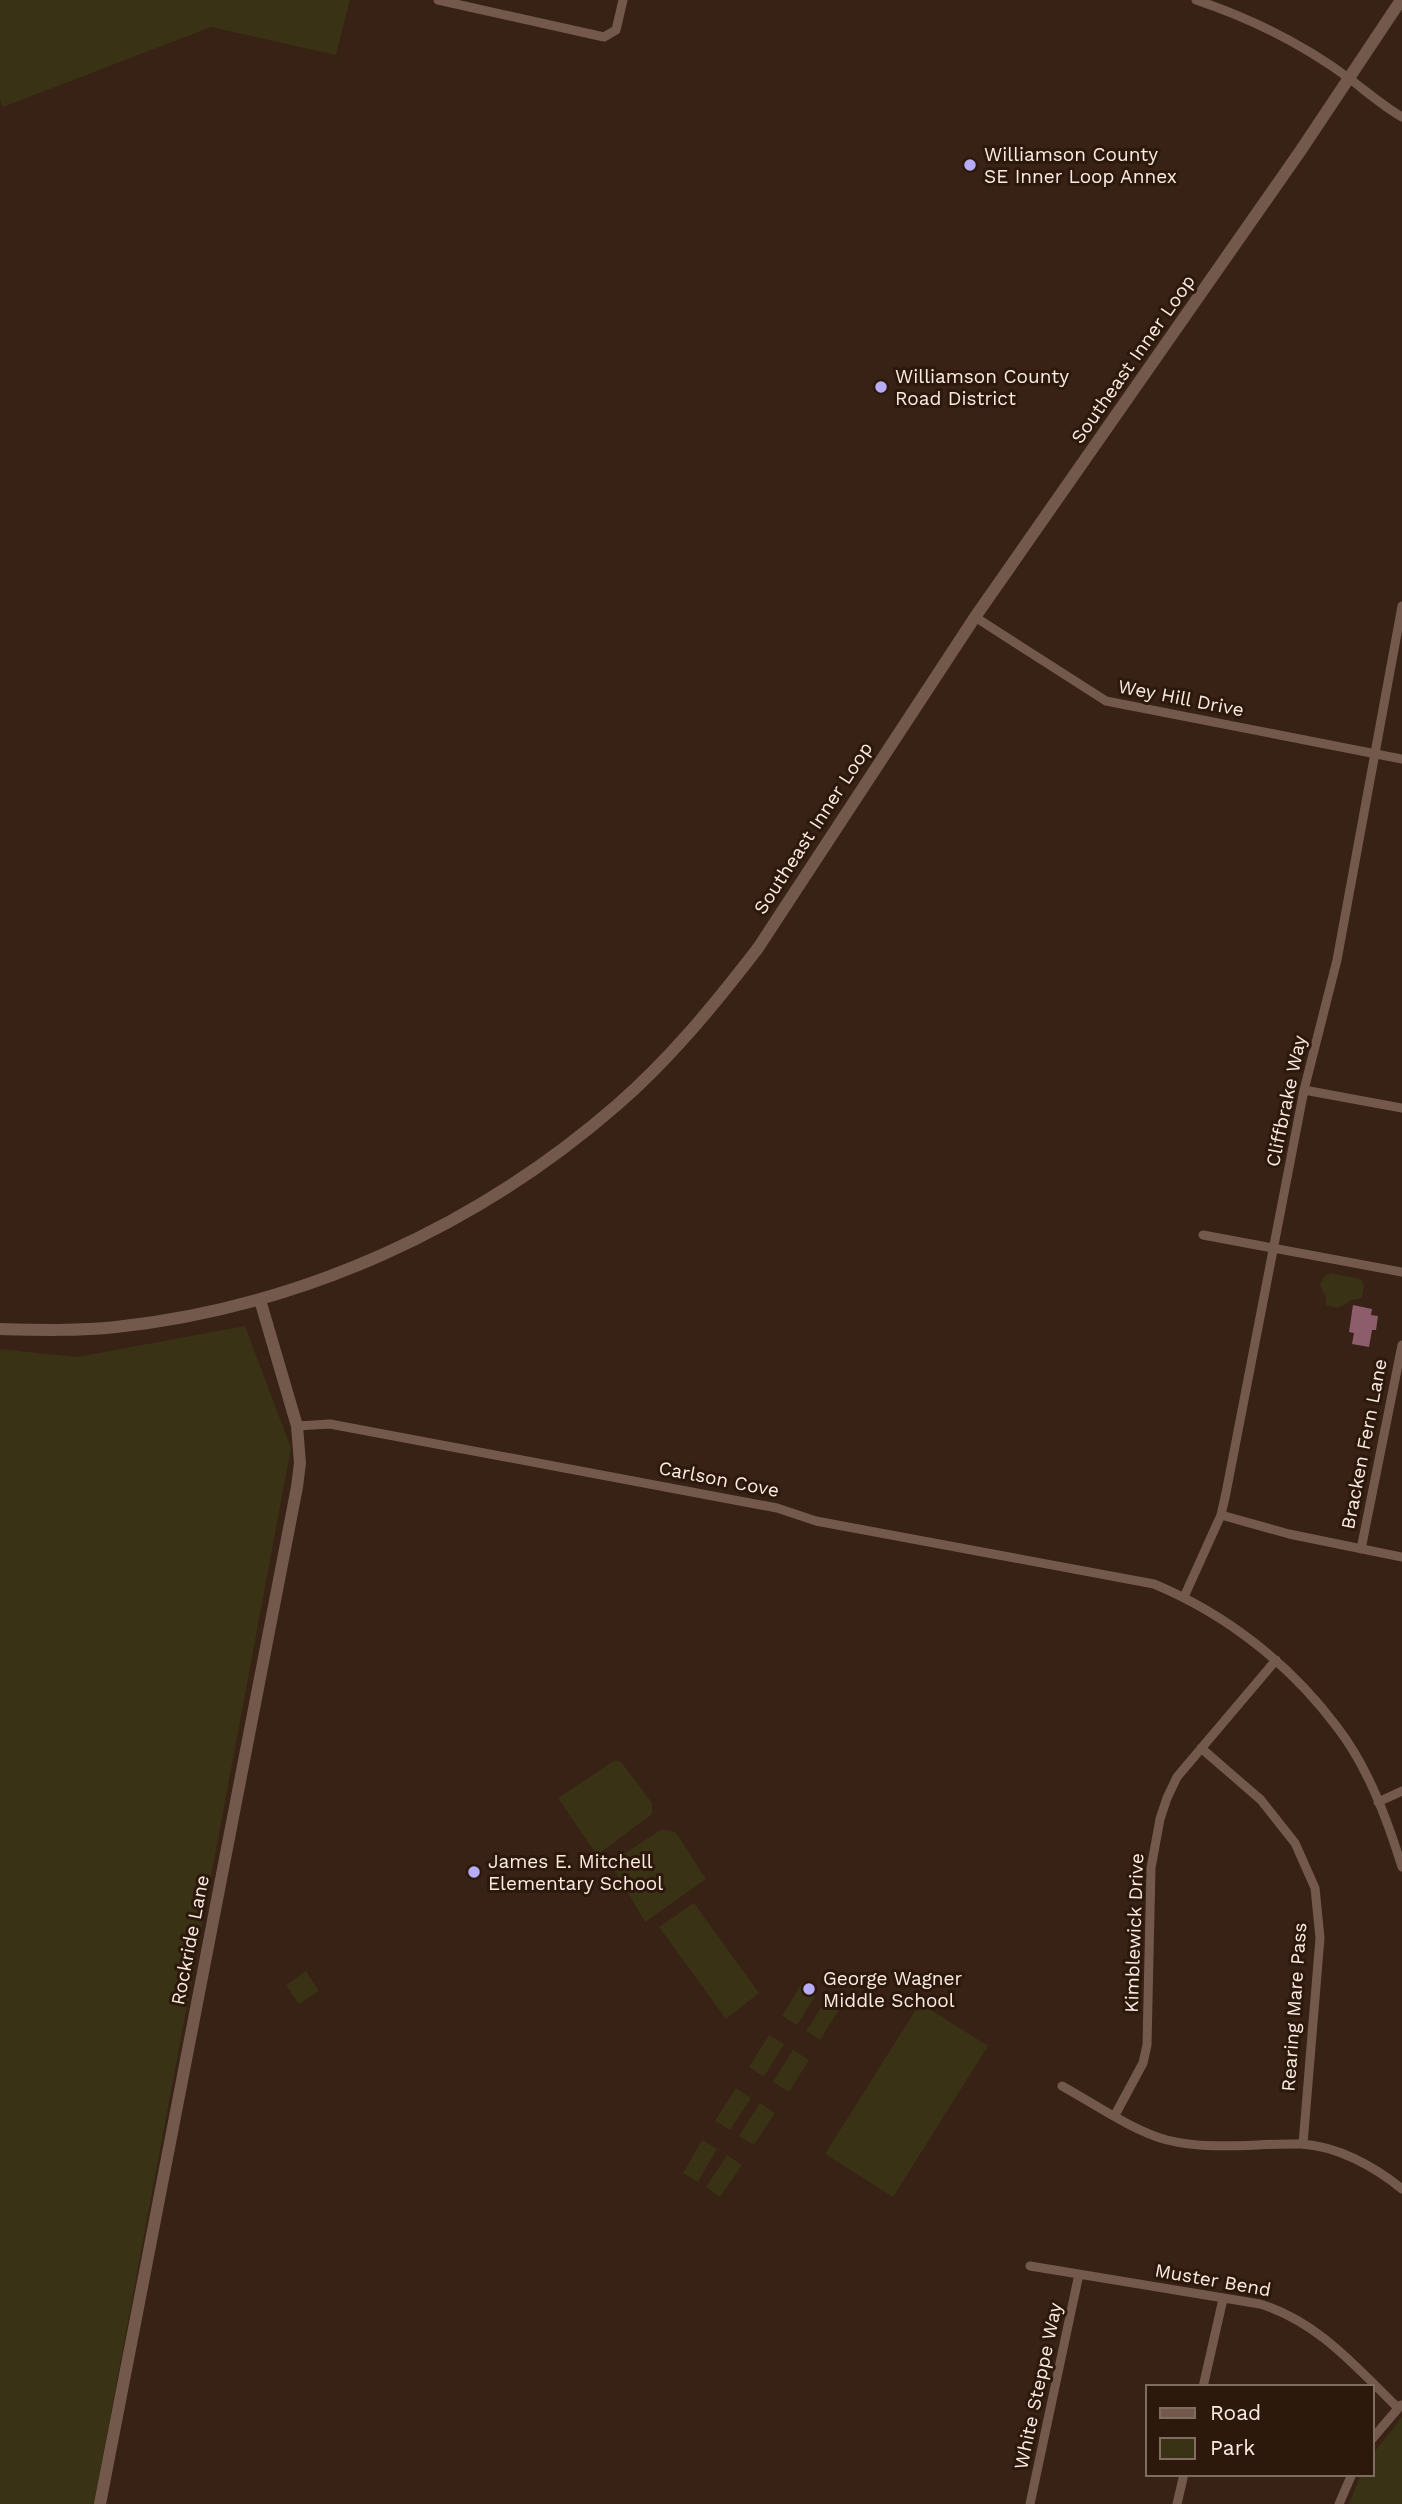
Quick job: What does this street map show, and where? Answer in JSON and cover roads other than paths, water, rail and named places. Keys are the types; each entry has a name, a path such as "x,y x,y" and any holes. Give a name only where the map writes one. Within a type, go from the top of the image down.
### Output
{"main road":[{"name":"Southeast Inner Loop","path":"0,1329 113,1327 157,1322 260,1300 379,1258 467,1212 524,1177 619,1104 722,996 758,948 975,617 1145,376 1401,0"},
{"name":"Rockride Lane","path":"100,2504 297,1487 300,1463 298,1426 260,1300"}],"street":[{"path":"438,0 476,4 604,37 616,30 624,0"},
{"path":"1196,0 1228,10 1277,34 1349,78 1402,117"},
{"name":"Cliffbrake Way","path":"1185,1597 1221,1515 1304,1090 1337,960 1402,606"},
{"name":"Wey Hill Drive","path":"975,617 1106,701 1402,759"},
{"path":"1304,1090 1402,1108"},
{"path":"1203,1235 1402,1272"},
{"name":"Bracken Fern Lane","path":"1361,1549 1402,1345"},
{"name":"Carlson Cove","path":"298,1426 330,1424 777,1508 816,1521 1154,1584 1217,1615 1276,1660 1297,1680 1339,1728 1362,1767 1402,1867"},
{"path":"1221,1515 1289,1534 1402,1557"},
{"name":"Kimblewick Drive","path":"1115,2115 1143,2063 1147,2045 1151,1868 1167,1798 1182,1770 1276,1660"},
{"name":"Rearing Mare Pass","path":"1201,1748 1261,1800 1295,1843 1315,1888 1320,1938 1303,2144"},
{"path":"1378,1802 1402,1791"},
{"path":"1062,2086 1142,2131 1165,2139 1190,2144 1303,2144 1350,2157 1371,2167 1402,2189"},
{"name":"Muster Bend","path":"1030,2266 1278,2309 1301,2320 1323,2336 1400,2406"},
{"name":"White Steppe Way","path":"1030,2504 1079,2274"},
{"path":"1203,2385 1223,2298"},
{"path":"1374,2437 1400,2406"},
{"path":"1177,2504 1184,2476"},
{"path":"1339,2504 1351,2476"}],"place":[{"name":"Williamson County SE Inner Loop Annex","path":"970,165"},
{"name":"Williamson County Road District","path":"881,387"},
{"name":"James E. Mitchell Elementary School","path":"474,1872"},
{"name":"George Wagner Middle School","path":"809,1989"}]}
